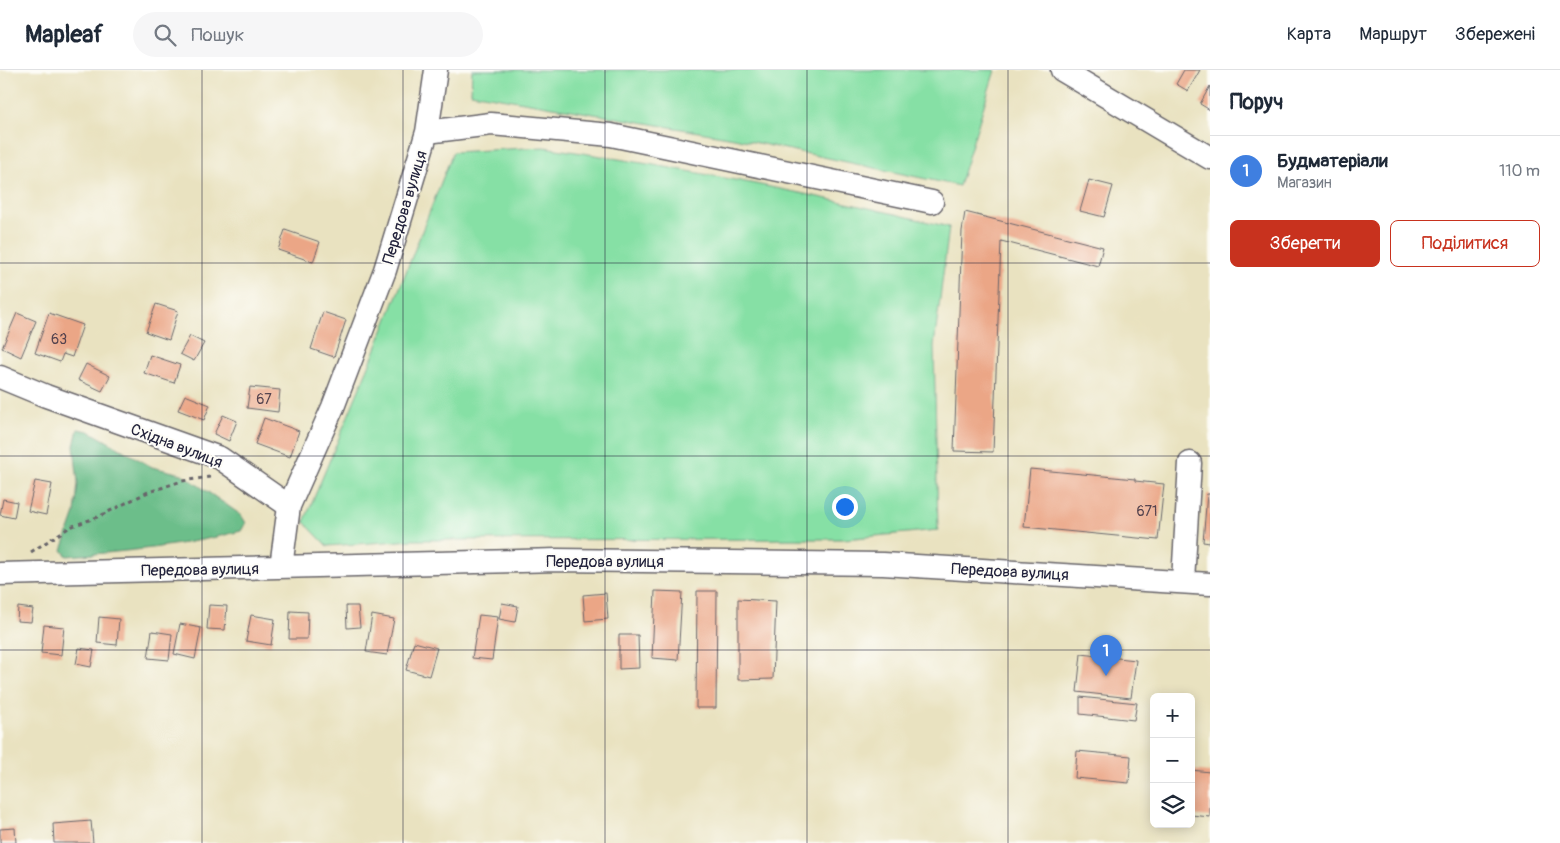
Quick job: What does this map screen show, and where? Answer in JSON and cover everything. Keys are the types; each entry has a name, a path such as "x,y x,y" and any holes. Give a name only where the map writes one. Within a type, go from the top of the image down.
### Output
{"street":[{"name":"Передова вулиця","path":"289,506 333,407 385,270 427,132 436,70"},
{"path":"1062,70 1210,158"},
{"path":"427,132 491,124 612,135 932,202"},
{"name":"Східна вулиця","path":"0,377 46,396 220,458 289,506"},
{"path":"1183,581 1190,463"},
{"path":"281,567 289,506"},
{"name":"Передова вулиця","path":"0,574 557,560 882,564 1210,584"}],"path":[{"path":"29,554 70,527 100,516 146,493 182,481 218,476 248,478"}],"green space":[{"path":"472,70 995,70 959,186 734,138 471,93"},
{"path":"544,147 748,183 949,227 934,346 938,530 844,539 414,540 327,546 304,522 375,351 453,152"},
{"path":"78,429 89,431 152,467 182,474 241,515 246,523 241,531 198,541 133,550 67,556 62,550 75,513 78,483 74,446"}],"building":[{"path":"1184,70 1200,70 1188,91 1176,84"},
{"path":"1210,86 1210,110 1200,104"},
{"path":"1089,180 1113,186 1104,217 1080,211"},
{"path":"965,212 1103,247 1098,266 1001,241 993,452 954,451 962,231"},
{"path":"285,230 320,242 313,262 278,250"},
{"path":"156,304 178,311 169,340 146,332"},
{"path":"323,312 346,320 334,357 311,349"},
{"path":"17,313 36,321 21,357 2,348"},
{"path":"49,313 83,325 72,357 63,354 60,362 35,353"},
{"path":"190,336 204,343 194,361 180,354"},
{"path":"150,355 180,365 174,383 144,373"},
{"path":"86,364 110,376 102,391 78,380"},
{"path":"250,387 280,390 278,412 247,408"},
{"path":"185,395 210,405 204,420 178,410"},
{"path":"223,415 237,421 229,441 214,434"},
{"path":"264,418 299,431 290,457 255,444"},
{"path":"1030,469 1135,479 1135,481 1164,484 1158,540 1024,527"},
{"path":"35,481 52,484 46,515 28,511"},
{"path":"1207,494 1210,494 1210,543 1203,542"},
{"path":"3,499 17,502 14,518 0,515"},
{"path":"655,591 682,592 678,660 652,658"},
{"path":"697,591 717,591 716,708 696,708"},
{"path":"606,593 608,619 585,621 583,595"},
{"path":"738,599 776,601 773,679 738,680"},
{"path":"502,603 518,606 515,622 499,619"},
{"path":"209,605 227,606 225,630 207,629"},
{"path":"346,606 358,606 360,627 347,628"},
{"path":"18,607 33,609 31,622 17,621"},
{"path":"290,611 308,612 307,639 289,639"},
{"path":"251,615 275,619 271,645 246,641"},
{"path":"372,615 394,619 387,655 366,652"},
{"path":"479,615 498,617 492,660 472,658"},
{"path":"99,617 119,619 117,645 97,643"},
{"path":"180,624 201,628 195,659 174,654"},
{"path":"44,625 64,627 61,655 41,653"},
{"path":"152,631 172,634 169,660 148,658"},
{"path":"619,635 638,635 639,668 619,669"},
{"path":"414,642 437,648 429,676 406,670"},
{"path":"79,648 94,650 91,667 76,664"},
{"path":"1081,654 1136,660 1131,698 1077,692"},
{"path":"1080,697 1137,703 1134,720 1080,714"},
{"path":"1077,751 1131,756 1129,783 1075,778"},
{"path":"1195,770 1210,772 1210,817 1195,815"},
{"path":"91,821 93,843 54,843 53,824"},
{"path":"15,828 16,843 0,843 0,829"}],"place":[{"name":"Будматеріали","path":"1106,676"}]}
